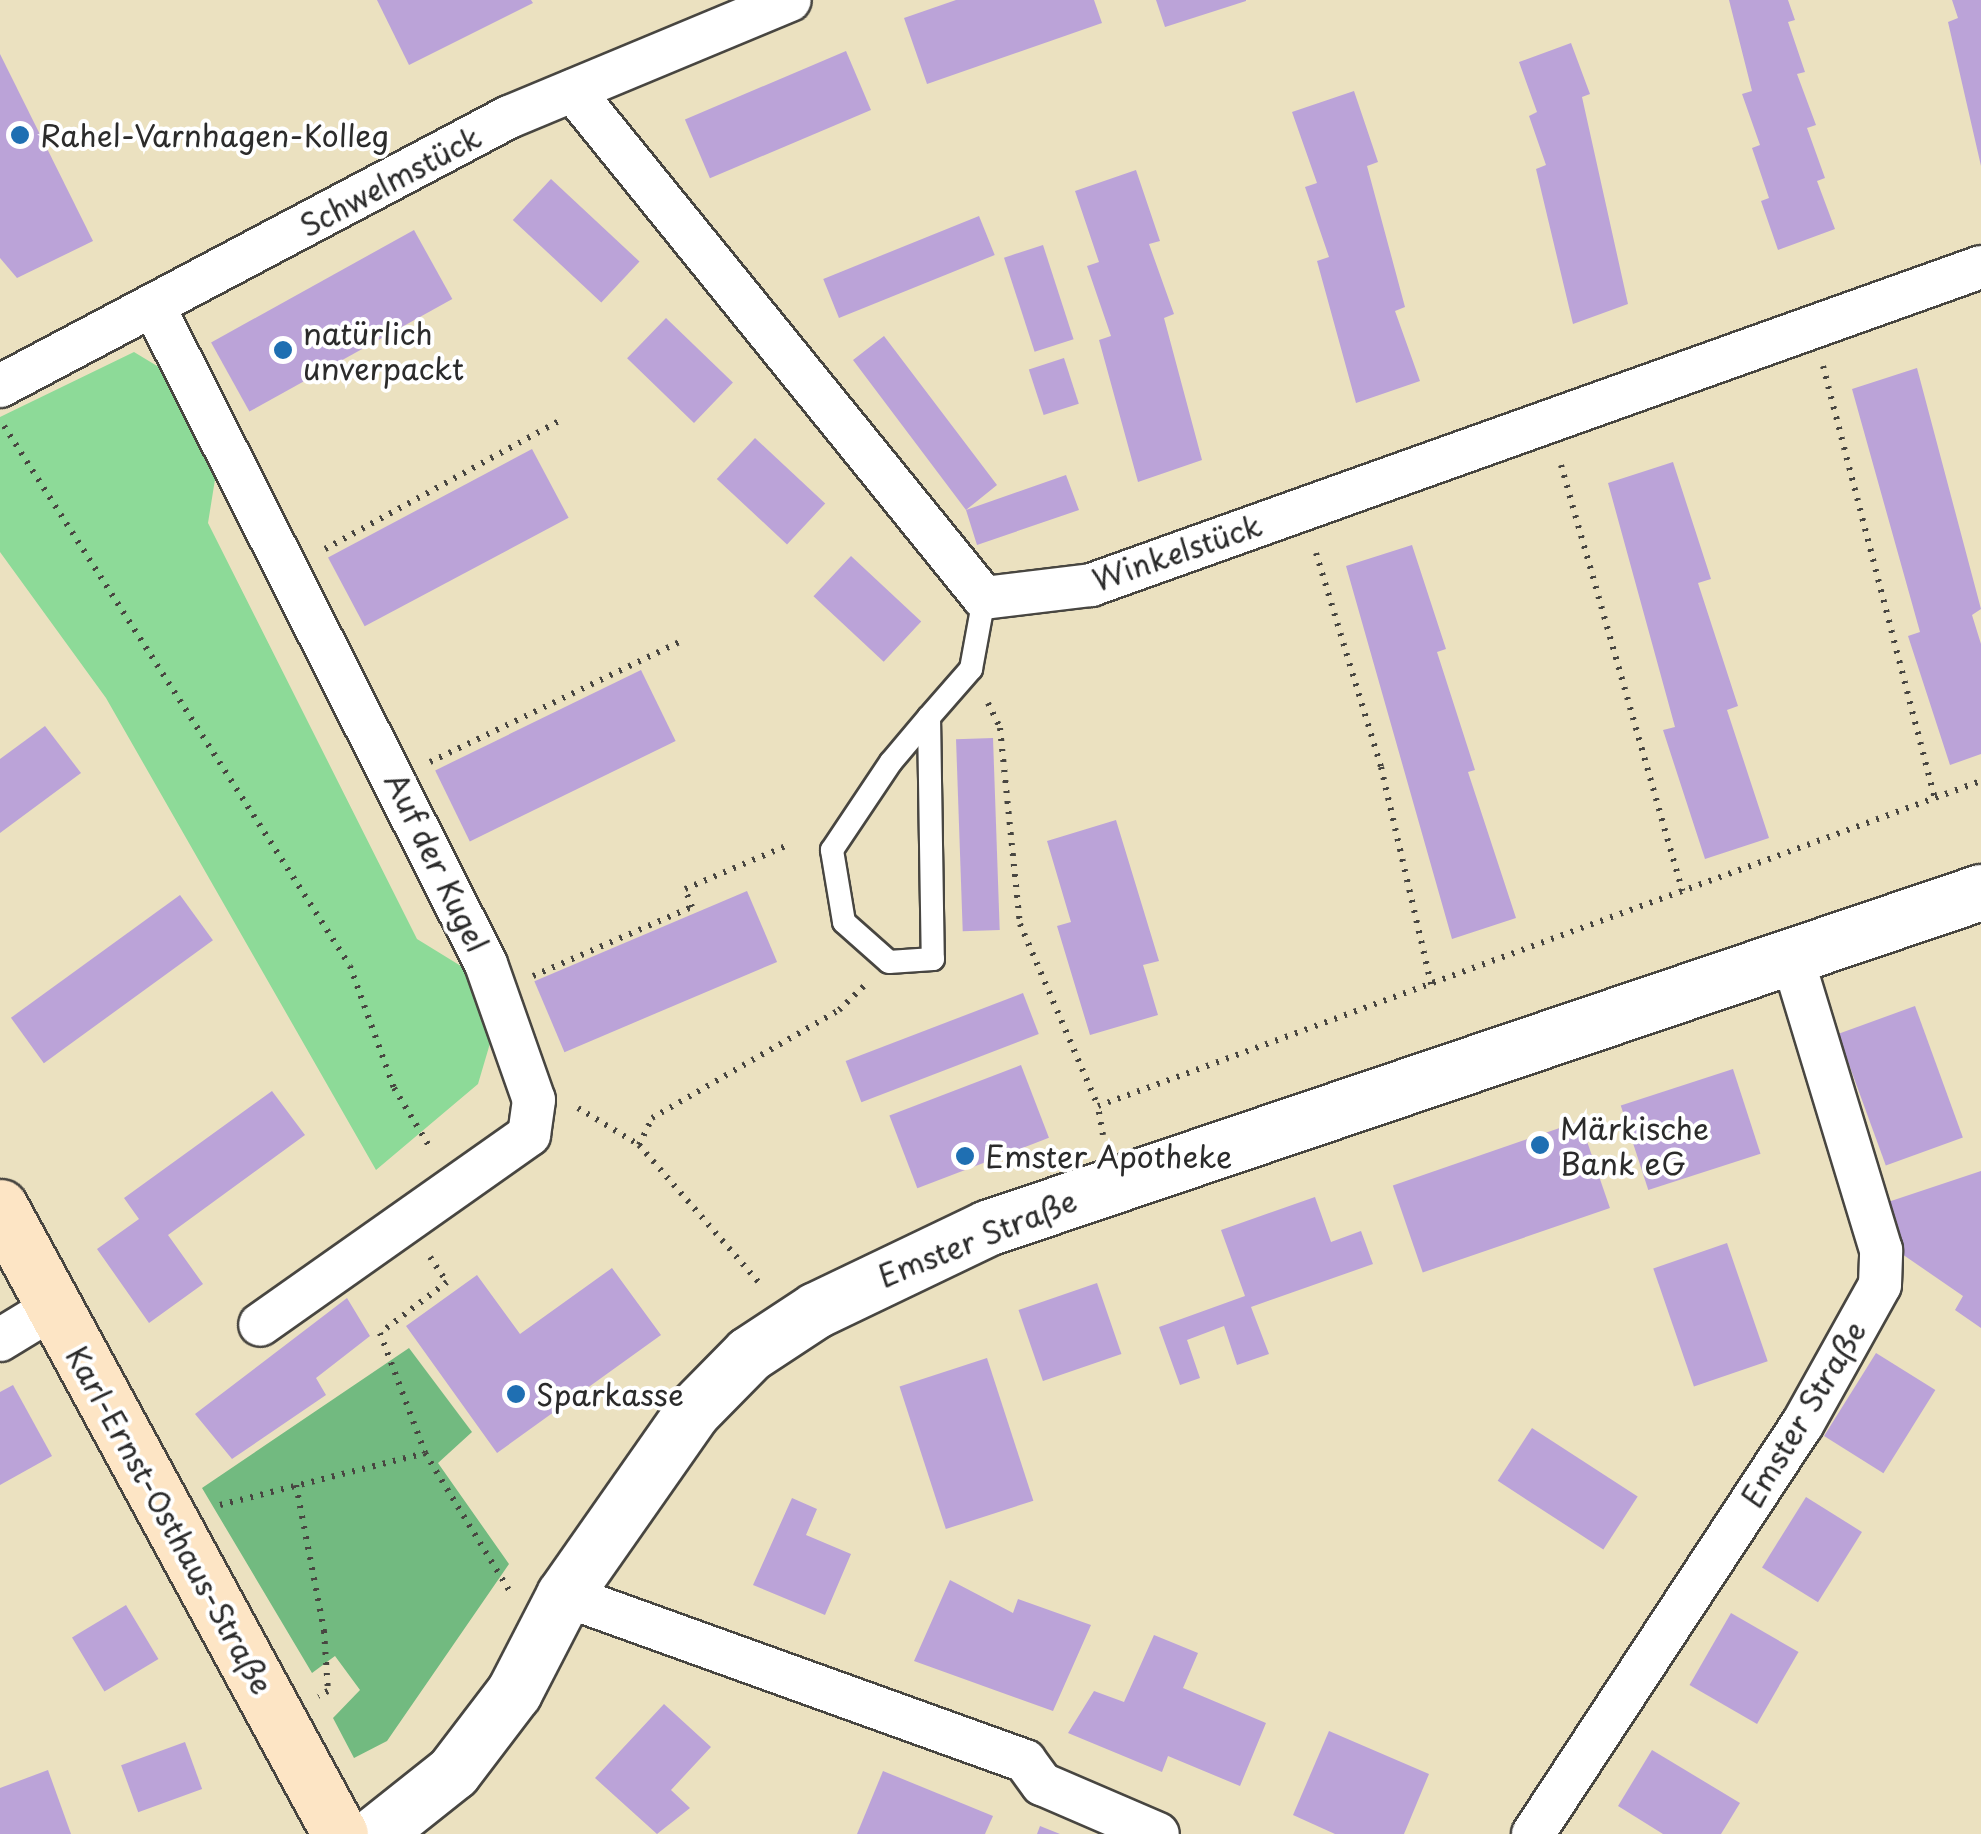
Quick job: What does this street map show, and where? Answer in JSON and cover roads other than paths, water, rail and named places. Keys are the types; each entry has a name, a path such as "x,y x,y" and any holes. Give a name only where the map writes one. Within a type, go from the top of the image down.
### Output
{"main road":[{"name":"Karl-Ernst-Osthaus-Straße","path":"0,1207 340,1834"}],"street":[{"name":"Schwelmstück","path":"0,386 573,91 790,0"},
{"path":"573,91 984,598"},
{"name":"Winkelstück","path":"984,598 1090,585 1981,267"},
{"name":"Auf der Kugel","path":"154,307 397,778 498,991 534,1100 529,1136 404,1218 260,1325"},
{"name":"Emster Straße","path":"375,1834 454,1772 514,1692 551,1616 693,1411 749,1354 878,1275 1112,1185 1790,950 1981,892"},
{"name":"Emster Straße","path":"1533,1834 1802,1425 1880,1285 1882,1250 1790,950"},
{"path":"0,1340 54,1307"},
{"path":"551,1616 1025,1761 1042,1784 1158,1834"}],"lane":[{"path":"929,717 933,959 888,962 844,922 832,850 929,717 971,668 984,598"}],"place":[{"name":"Rahel-Varnhagen-Kolleg","path":"20,135"},
{"name":"natürlich unverpackt","path":"283,350"},
{"name":"Märkische Bank eG","path":"1540,1145"},
{"name":"Emster Apotheke","path":"965,1156"},
{"name":"Sparkasse","path":"516,1394"}]}
